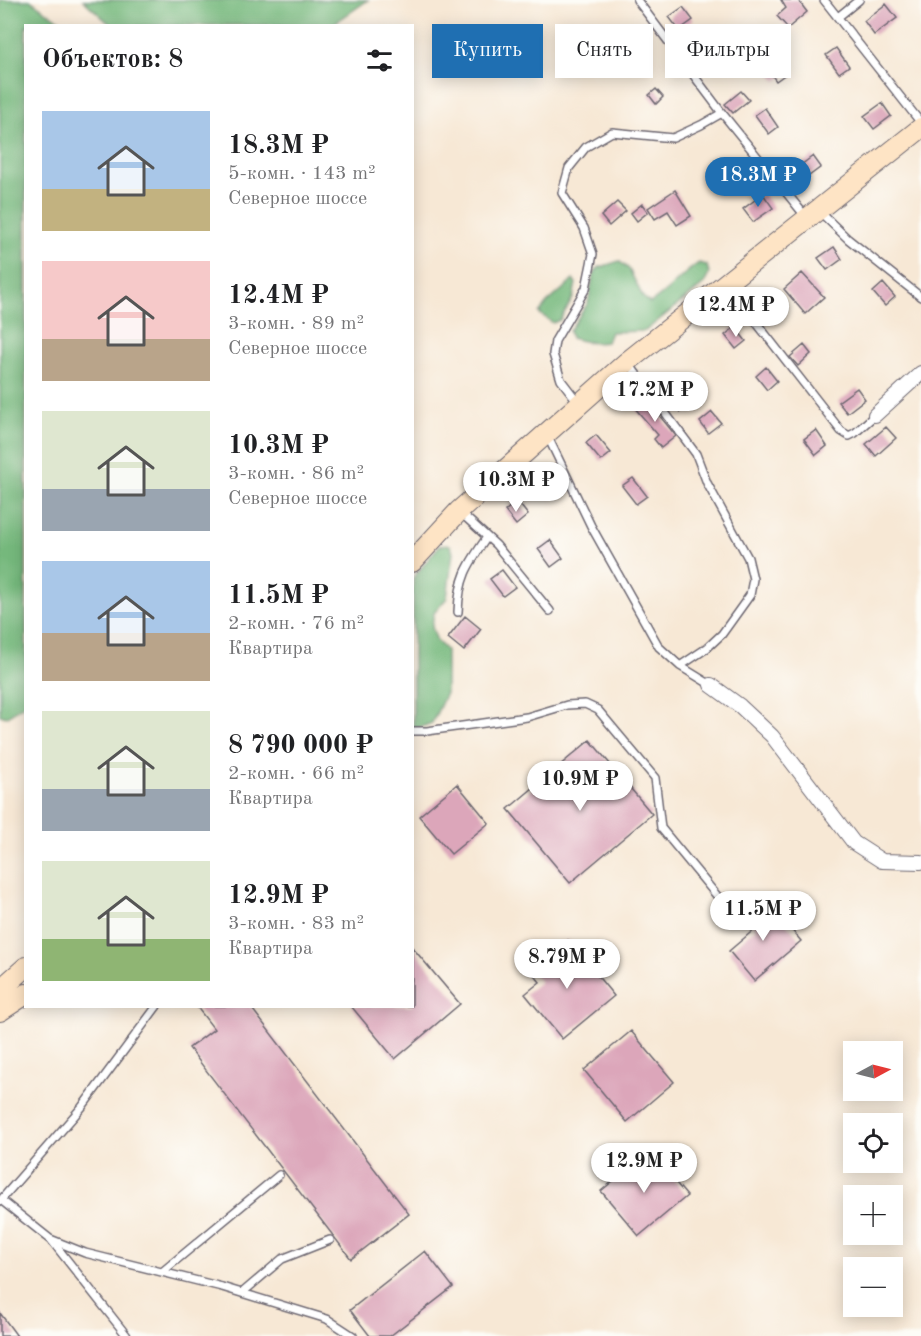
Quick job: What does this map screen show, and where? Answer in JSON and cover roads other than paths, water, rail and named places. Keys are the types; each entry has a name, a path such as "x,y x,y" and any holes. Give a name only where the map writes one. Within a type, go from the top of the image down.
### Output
{"main road":[{"path":"414,560 459,512 627,362 921,128"},
{"path":"0,990 24,969"},
{"path":"0,1011 24,995"}],"street":[{"path":"875,415 921,373"},
{"path":"711,685 740,706 772,736 854,843 882,861 921,862"}],"lane":[{"path":"637,0 722,113 813,214 921,297"},
{"path":"824,0 921,123"},
{"path":"838,17 859,0"},
{"path":"579,404 561,380 553,354 555,341 586,288 593,254 584,228 562,193 569,168 586,147 612,132 672,138 722,113"},
{"path":"725,283 841,431 849,436 875,415"},
{"path":"627,362 696,454 707,483 748,558 753,579 750,595 722,634 707,648 680,666"},
{"path":"546,433 591,526 659,647 680,666 711,685"},
{"path":"459,512 496,546 550,610"},
{"path":"458,612 458,592 466,568 487,537"},
{"path":"414,731 527,717 567,705 585,704 598,710 655,778 661,828 737,920"},
{"path":"127,1336 50,1239 1,1201 82,1107 156,1008"},
{"path":"162,1272 279,1175"},
{"path":"50,1239 85,1253 242,1293 327,1319 353,1336"},
{"path":"242,1293 282,1259 330,1240"}]}
